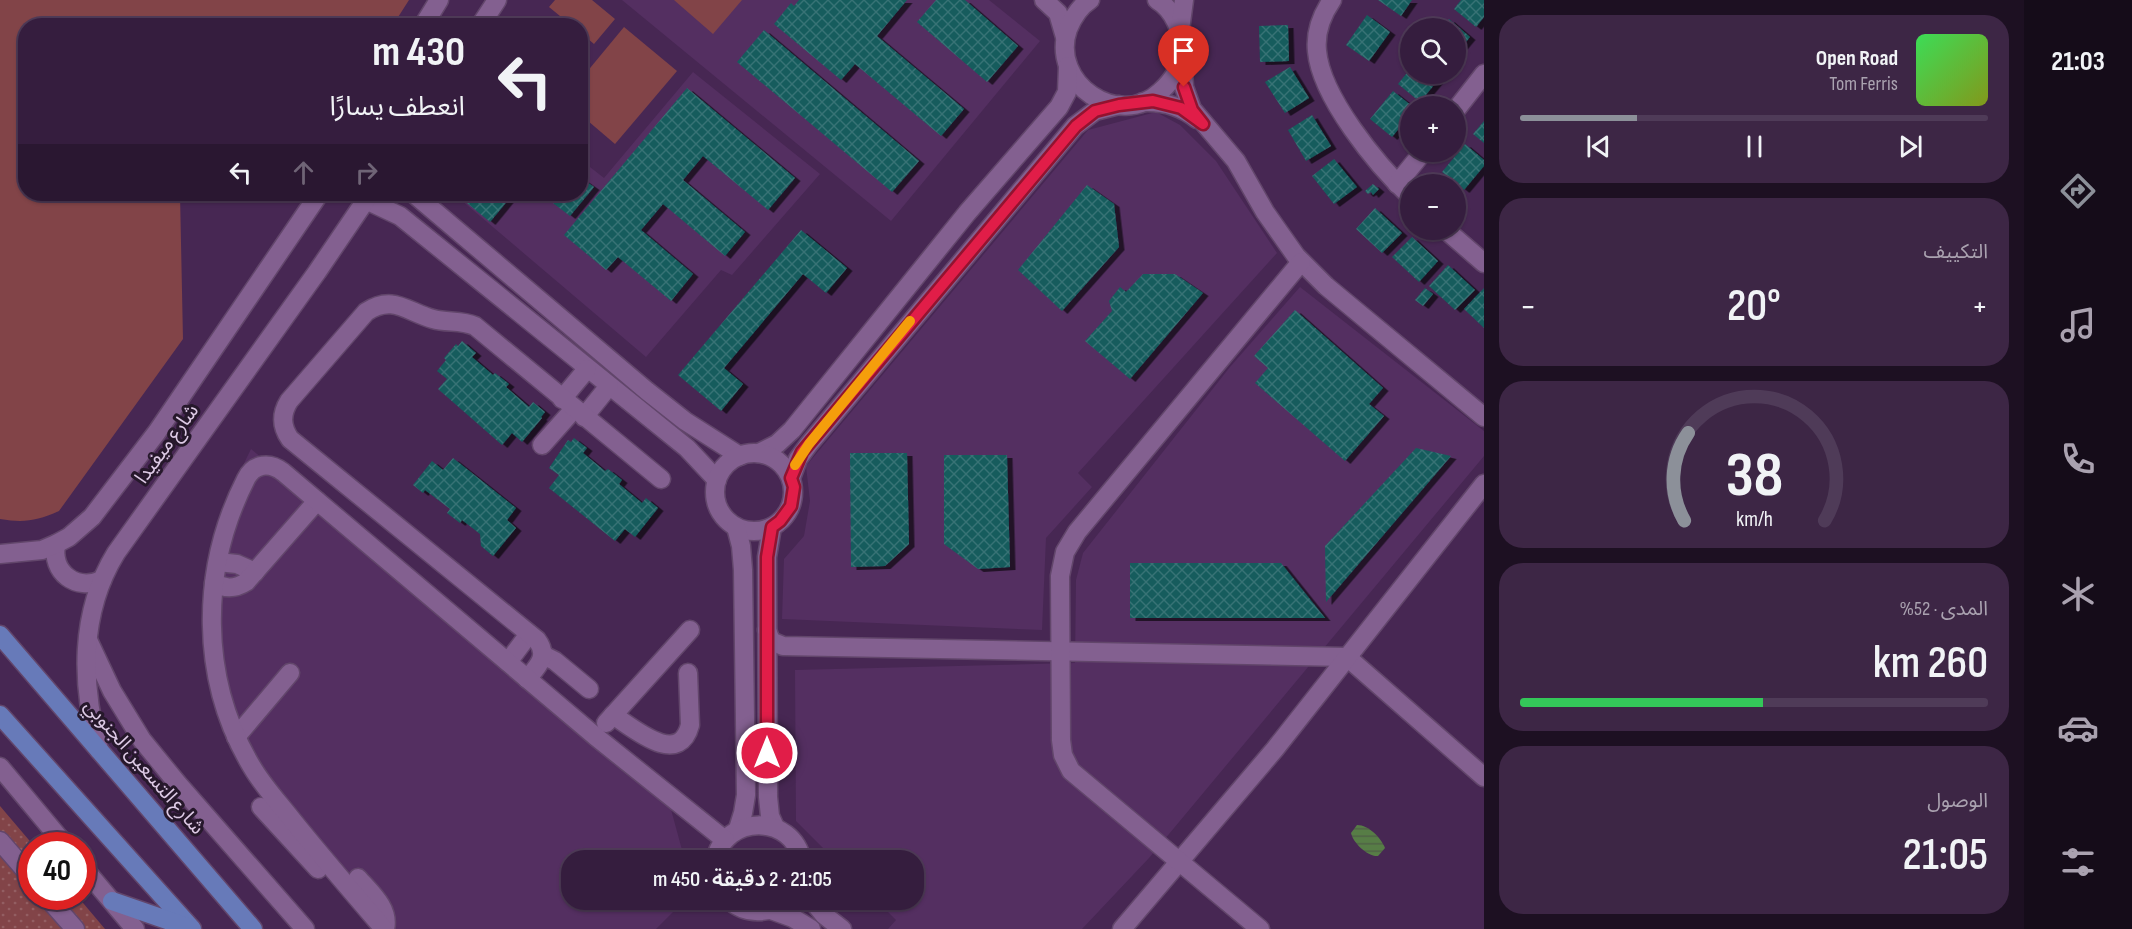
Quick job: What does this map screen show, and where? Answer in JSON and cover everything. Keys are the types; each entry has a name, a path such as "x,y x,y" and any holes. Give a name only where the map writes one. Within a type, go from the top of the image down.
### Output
{"main road":[{"name":"شارع التسعين الجنوبي","path":"0,636 253,929"},
{"path":"0,715 192,929"},
{"path":"112,902 192,929"}],"street":[{"path":"428,18 439,0"},
{"path":"485,18 497,0"},
{"path":"759,453 773,457 784,466 794,487 791,506 780,521 760,531 748,531 736,527 721,512 716,502 717,480 722,470 740,456 759,453 777,444 792,430 968,213 1059,107 1067,92 1068,66 1065,37 1058,13 1044,0"},
{"path":"1065,37 1072,19 1090,0"},
{"path":"1157,0 1173,16 1180,32"},
{"path":"1184,0 1180,32 1184,87 1188,100 1192,110 1203,124 1236,161 1265,212 1301,262 1326,286 1484,417"},
{"path":"1332,0 1324,11 1318,32 1319,63 1340,109 1369,151 1400,187"},
{"path":"1143,102 1158,94 1170,83 1178,68 1182,52"},
{"path":"1068,66 1082,89 1106,103 1119,105"},
{"path":"1466,97 1484,74"},
{"path":"791,478 798,459 809,444 1076,126 1095,111 1143,102 1162,102 1172,105 1189,112 1203,124"},
{"name":"شارع ميفيدا","path":"0,554 42,550 81,528 92,517 157,432 314,201"},
{"name":"شارع ميفيدا","path":"99,750 93,728 87,684 88,639 93,606 102,580 116,554 365,201"},
{"path":"375,201 400,216 687,448 717,480"},
{"path":"422,201 662,403 697,429 740,456"},
{"path":"435,245 450,225"},
{"path":"1458,240 1484,263"},
{"path":"473,276 487,256"},
{"path":"1260,929 1071,771 1063,755 1062,747 1060,576 1070,542 1301,262"},
{"path":"527,679 541,661 543,655 540,645 290,439 284,428 283,417 290,401 360,317 372,308 387,304 402,306 434,320 465,322 475,326 662,479"},
{"path":"573,408 587,369"},
{"path":"542,445 573,408 609,386"},
{"path":"385,929 352,881 262,782 236,737 214,668 211,627 218,562 233,509 246,479 252,470 262,465 274,466 595,736 731,835"},
{"path":"1122,929 1275,749 1484,484"},
{"path":"214,583 227,588 240,586 317,501"},
{"path":"719,850 731,835 743,813 746,795 742,563 736,527"},
{"path":"772,527 767,557 768,797 775,827"},
{"path":"56,544 57,563 64,576 78,583 94,583 102,580"},
{"path":"218,562 237,564 255,572"},
{"path":"595,736 690,630"},
{"path":"508,662 529,634"},
{"path":"767,636 783,646 1347,657 1484,777"},
{"path":"742,642 767,636"},
{"path":"88,639 112,691 148,747 305,929"},
{"path":"543,655 561,665 590,689"},
{"path":"236,737 290,673"},
{"path":"613,716 659,744 673,745 679,742 688,732 690,725 687,673"},
{"path":"0,767 54,832"},
{"path":"261,807 329,882 337,886 352,881"},
{"path":"731,835 760,824 775,827 791,838 798,850"},
{"path":"0,841 18,862"},
{"path":"96,883 135,929"},
{"path":"58,910 75,929"},
{"path":"747,910 771,910 793,918 811,929"},
{"path":"820,910 842,929"}],"shaded area":[{"path":"0,0 409,0 397,18 18,18 18,201 180,201 183,339 59,511 37,519 23,521 0,519"},
{"path":"555,0 592,0 615,19 594,44 588,39 588,18 562,18 549,7"},
{"path":"622,0 989,0 1040,41 891,221"},
{"path":"674,0 742,0 713,34"},
{"path":"624,27 677,71 615,144 588,121 588,71"},
{"path":"693,72 820,174 732,275 721,270 646,357 462,201 588,201 588,165 604,178"},
{"path":"1156,112 1180,125 1216,161 1277,253 1078,473 1092,487 1046,538 1042,630 782,619 784,559 804,536 810,501 806,466 1088,130"},
{"path":"1300,287 1484,431 1484,456 1149,858 1082,929 888,929 896,920 886,910 924,910 924,850 825,850 796,821 795,670 1075,663 1076,580 1083,553 1230,367"},
{"path":"251,449 666,791 682,850 561,850 561,910 675,910 656,929 383,929 241,754 212,681 202,629 209,557 231,490"},
{"path":"0,806 22,832 18,832 18,910 89,910 105,929 0,929"},
{"path":"1357,825 1370,830 1381,840 1385,848 1378,856 1366,852 1355,841 1351,833"}],"building":[{"path":"799,0 907,0 877,36 964,109 941,136 855,64 841,80 774,24 791,3 794,6"},
{"path":"936,0 965,0 1018,46 987,82 917,22"},
{"path":"1378,0 1412,0 1401,16"},
{"path":"1461,0 1484,0 1484,17 1476,27 1454,9"},
{"path":"1367,15 1390,32 1369,61 1346,45"},
{"path":"1288,25 1289,61 1260,62 1259,26"},
{"path":"764,30 919,161 892,192 737,62"},
{"path":"1290,67 1309,98 1285,113 1265,82"},
{"path":"1400,82 1400,84 1435,84 1425,96 1413,96 1398,84"},
{"path":"687,88 795,178 768,210 703,156 683,180 745,232 725,256 663,204 641,230 693,274 671,301 618,257 606,270 564,235"},
{"path":"1393,91 1400,97 1400,127 1392,137 1370,119"},
{"path":"1312,115 1331,146 1306,161 1288,130"},
{"path":"1484,121 1484,143 1473,134"},
{"path":"1466,145 1484,160 1484,166 1466,188 1466,174 1442,172 1450,162 1466,162"},
{"path":"1334,159 1357,187 1334,204 1312,176"},
{"path":"588,183 594,187 588,194"},
{"path":"1373,184 1379,189 1373,195 1371,192 1368,194 1365,191"},
{"path":"1087,185 1114,204 1119,247 1062,311 1018,270"},
{"path":"464,201 507,201 490,222"},
{"path":"550,201 582,201 570,216"},
{"path":"1375,208 1400,231 1400,235 1382,253 1356,229"},
{"path":"801,230 847,268 826,293 803,274 724,368 743,384 721,411 678,375"},
{"path":"1409,240 1415,240 1438,261 1419,282 1392,257"},
{"path":"1448,265 1475,290 1455,310 1429,286"},
{"path":"1143,274 1175,274 1203,293 1130,379 1085,341 1112,311 1109,301 1120,287 1126,292"},
{"path":"1425,288 1433,294 1423,306 1415,300"},
{"path":"1484,288 1484,328 1464,309"},
{"path":"1295,310 1383,388 1369,404 1384,416 1345,461 1255,383 1268,368 1254,356"},
{"path":"462,341 476,353 472,357 493,375 495,373 509,384 506,387 529,407 533,402 545,412 522,442 512,433 502,445 438,389 447,379 437,371 446,360 444,358 456,344 458,346"},
{"path":"574,438 587,448 583,453 605,471 608,469 622,480 619,484 642,503 646,498 658,508 635,537 625,529 615,541 549,488 559,475 549,468 568,440 571,442"},
{"path":"1416,448 1451,456 1326,602 1325,546"},
{"path":"850,453 907,453 909,544 885,566 851,567"},
{"path":"944,455 1007,455 1010,567 978,569 944,544"},
{"path":"453,458 516,508 507,520 516,528 493,556 481,546 480,534 462,520 460,523 447,513 450,509 425,490 423,493 413,485 432,461 443,470"},
{"path":"1130,563 1281,563 1325,618 1130,618"}],"slow traffic":[{"path":"795,465 802,452 910,321"}],"route":[{"path":"767,753 768,546 772,527 780,521 791,506 794,487 791,478 802,452 1076,126 1095,111 1119,105 1153,101 1181,108 1203,124 1192,110 1184,87"}]}
